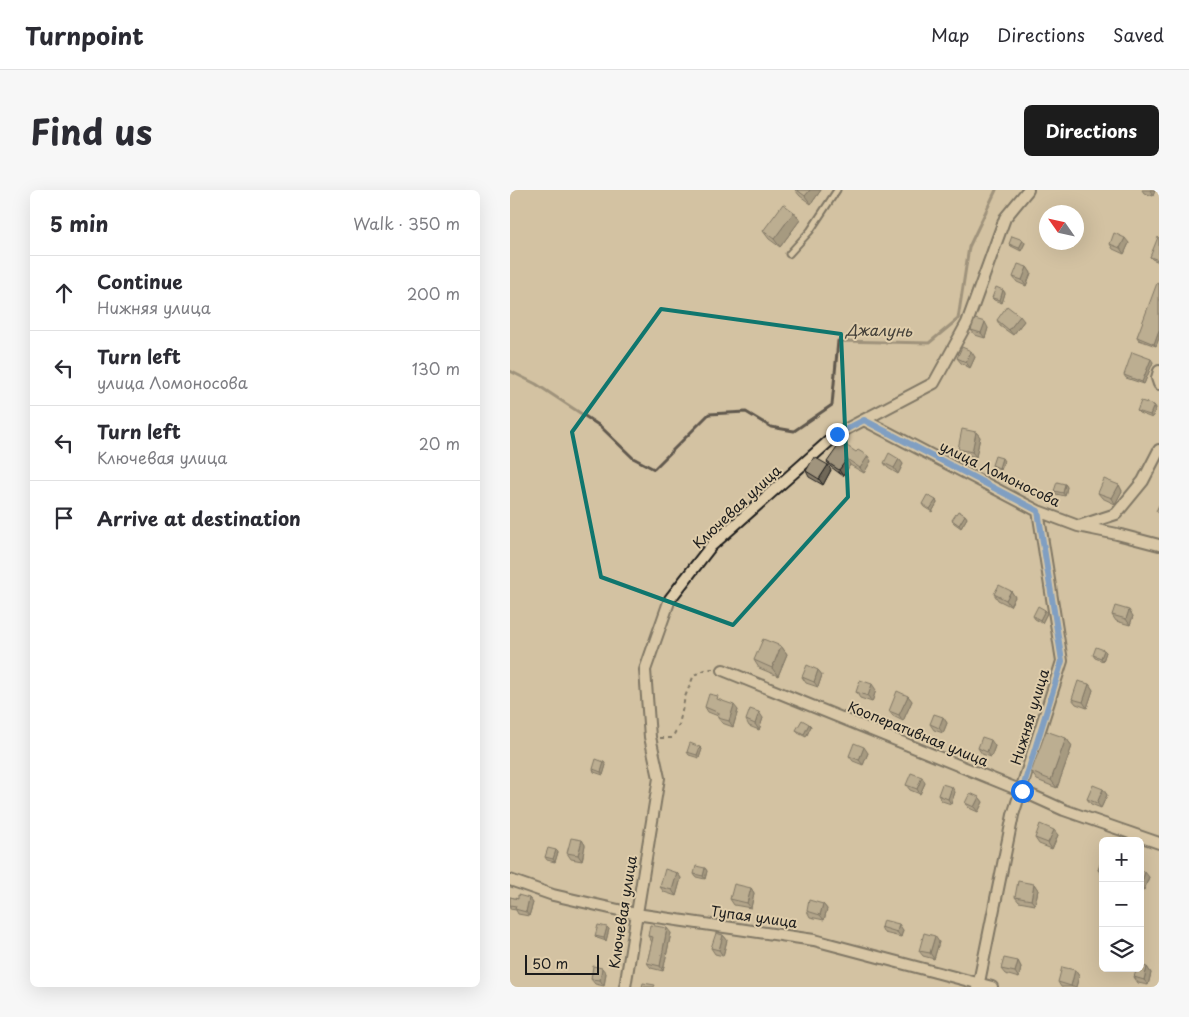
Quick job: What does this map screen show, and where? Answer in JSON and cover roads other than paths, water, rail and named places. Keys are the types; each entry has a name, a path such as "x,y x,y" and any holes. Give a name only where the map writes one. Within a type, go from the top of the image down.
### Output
{"street":[{"name":"Ключевая улица","path":"625,987 659,778 650,738 645,670 670,599 711,546 837,434 934,383 967,323 1004,218 1028,190"},
{"path":"1159,371 1157,378 1159,384"},
{"name":"улица Ломоносова","path":"864,420 1038,511 1078,526 1159,545"},
{"path":"1078,526 1116,514 1143,481 1159,450"},
{"name":"Нижняя улица","path":"978,985 1013,815 1062,661 1038,511"},
{"name":"Кооперативная улица","path":"723,670 1022,791 1064,810 1159,843"},
{"name":"Тупая улица","path":"510,880 553,895 636,914 814,940 978,985 992,987"}],"lane":[{"path":"789,254 810,231 837,190"}],"waterway":[{"name":"Джалунь","path":"510,371 536,384 600,426 633,458 654,469 709,414 746,412 771,427 794,431 832,405 838,341 929,343 958,319 969,247 996,190"}]}
